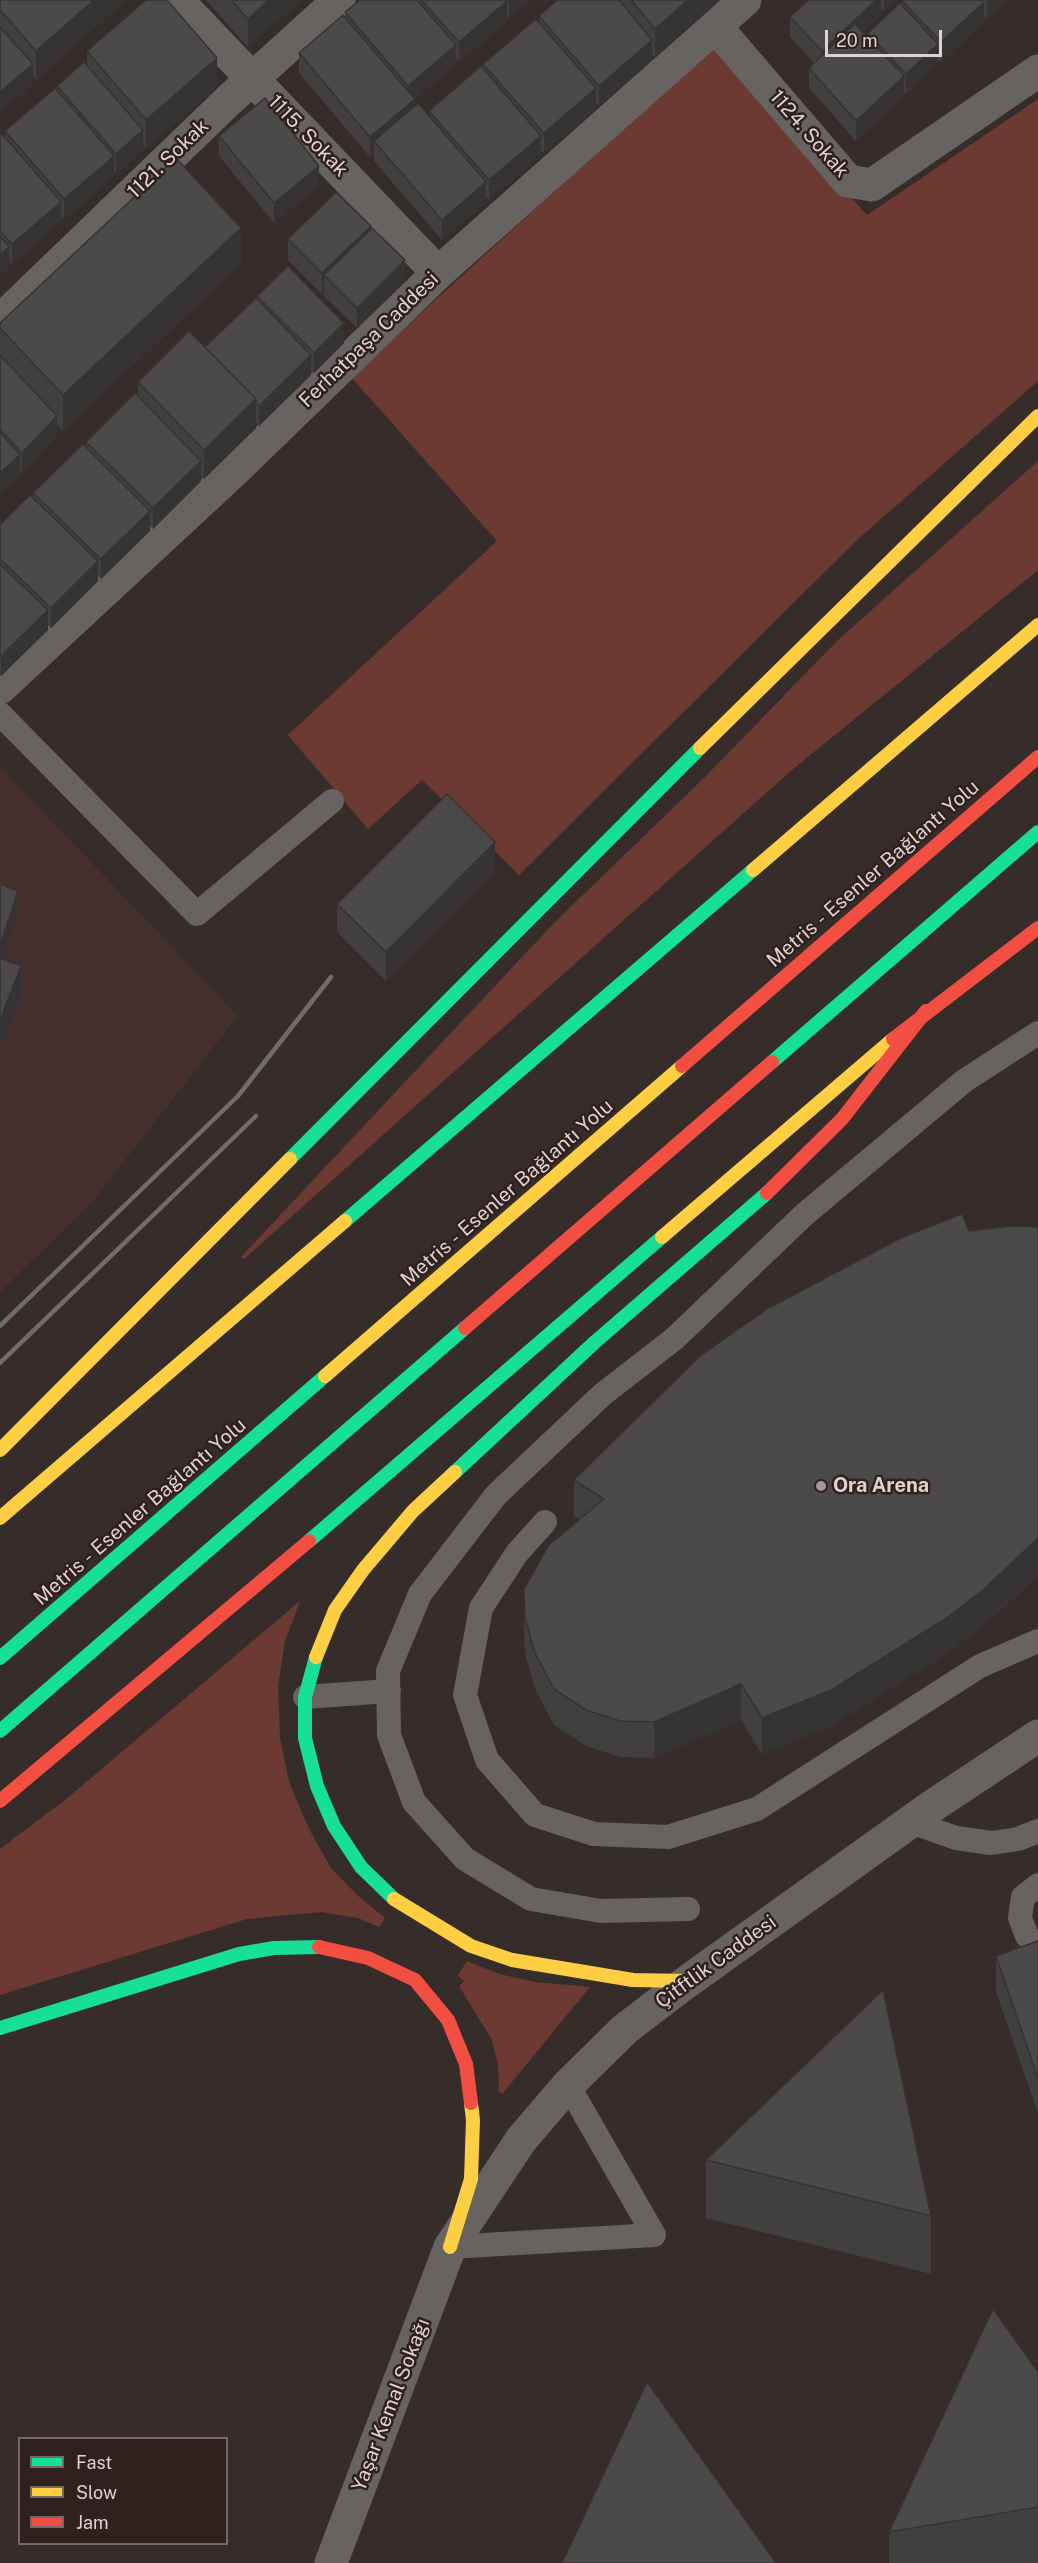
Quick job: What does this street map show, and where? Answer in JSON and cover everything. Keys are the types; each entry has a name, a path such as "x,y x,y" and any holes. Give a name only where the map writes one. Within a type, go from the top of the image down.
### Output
{"highway":[{"path":"0,1450 688,761 1038,416"},
{"path":"0,1518 1038,625"},
{"name":"Metris - Esenler Bağlantı Yolu","path":"0,1658 1038,757"},
{"path":"0,1731 1038,832"},
{"path":"0,1801 318,1533 739,1168 926,1011 1038,927"},
{"path":"688,1981 633,1980 512,1960 471,1946 390,1896 361,1867 334,1826 316,1786 305,1738 305,1697 318,1648 335,1610 363,1570 413,1512 595,1342 764,1196 842,1119 926,1011"},
{"path":"0,2028 239,1954 274,1948 320,1947 368,1958 416,1980 448,2020 466,2064 473,2120 471,2179 450,2247"}],"street":[{"name":"1115. Sokak","path":"177,0 438,273"},
{"name":"1121. Sokak","path":"0,321 252,79 339,0"},
{"name":"Ferhatpaşa Caddesi","path":"0,688 235,471 438,273 745,0"},
{"name":"1124. Sokak","path":"716,27 848,182 872,185 1038,71"},
{"name":"Çitftlik Caddesi","path":"450,2247 521,2139 568,2085 625,2029 688,1981 911,1822 1038,1736"},
{"name":"Yaşar Kemal Sokağı","path":"331,2563 450,2247"}],"lane":[{"path":"0,714 197,914 332,801"},
{"path":"688,1909 601,1911 531,1899 465,1859 414,1802 389,1735 388,1671 420,1594 496,1495 603,1394 674,1339 805,1214 964,1082 1038,1033"},
{"path":"545,1522 517,1553 481,1608 465,1695 487,1760 535,1815 594,1834 668,1836 757,1809 980,1666 1038,1641"},
{"path":"305,1697 389,1691"},
{"path":"911,1822 956,1838 991,1843 1018,1839 1038,1832"},
{"path":"1038,1885 1023,1896 1020,1918 1027,1936 1038,1947"},
{"path":"450,2247 654,2235 568,2085"}],"shaded area":[{"path":"714,46 867,215 1038,99 1038,381 857,540 519,875 422,780 368,829 288,735 497,541 351,377"},
{"path":"1038,461 1038,570 793,769 244,1259 241,1257 553,924 706,776 837,641"},
{"path":"0,767 238,1016 92,1202 0,1292"},
{"path":"300,1601 285,1641 278,1686 280,1738 289,1782 309,1829 331,1868 357,1895 385,1918 379,1927 358,1918 321,1912 247,1919 0,1995 0,1849 65,1800"},
{"path":"467,1961 499,1974 535,1982 590,1987 503,2093 499,2092 498,2064 491,2038 459,1986 464,1981 458,1975"}],"building":[{"path":"0,0 94,0 36,51 0,10"},
{"path":"146,0 167,0 217,58 146,120 87,51"},
{"path":"231,0 269,0 248,19"},
{"path":"360,0 417,0 456,45 408,86 345,12"},
{"path":"421,0 506,0 507,1 459,42"},
{"path":"557,0 619,0 652,40 599,86 539,16"},
{"path":"631,0 688,0 655,29"},
{"path":"808,0 876,0 822,51 790,17"},
{"path":"903,0 982,0 984,2 941,42"},
{"path":"900,3 938,44 906,74 868,33"},
{"path":"343,15 415,99 370,137 299,53"},
{"path":"536,19 596,88 544,133 483,64"},
{"path":"855,24 904,76 856,121 809,68"},
{"path":"0,27 33,64 0,92"},
{"path":"84,62 143,130 116,154 57,86"},
{"path":"481,66 541,136 489,180 429,111"},
{"path":"55,88 114,156 64,199 5,131"},
{"path":"265,98 319,166 274,203 219,136"},
{"path":"418,103 486,182 442,220 374,141"},
{"path":"2,134 61,202 12,244 0,231 0,136"},
{"path":"176,158 241,228 63,395 0,328 0,323"},
{"path":"336,192 371,226 322,273 288,239"},
{"path":"372,228 405,260 357,308 324,275"},
{"path":"0,236 9,247 0,255"},
{"path":"288,266 344,323 314,353 257,296"},
{"path":"256,298 311,355 259,406 256,399 205,347"},
{"path":"189,331 256,399 204,450 138,382"},
{"path":"0,355 57,416 22,453 0,429"},
{"path":"135,393 201,461 153,508 86,442"},
{"path":"0,432 20,455 0,473"},
{"path":"83,444 150,511 101,559 33,493"},
{"path":"30,495 98,561 51,608 0,559 0,525"},
{"path":"0,564 48,610 1,656 0,655"},
{"path":"447,794 495,842 386,952 337,904"},
{"path":"0,884 18,891 0,945"},
{"path":"0,958 21,966 0,1020"},
{"name":"Ora Arena","path":"962,1214 969,1231 1011,1226 1038,1227 1038,1538 985,1588 948,1617 831,1690 762,1718 741,1684 654,1722 620,1721 586,1710 554,1689 535,1653 525,1618 524,1589 549,1545 604,1499 574,1480 700,1356 769,1308 901,1238"},
{"path":"1038,1941 1038,2078 996,1956"},
{"path":"883,1990 931,2216 706,2160"},
{"path":"993,2309 1038,2372 1038,2507 889,2532"},
{"path":"647,2382 776,2563 562,2563"}],"railway":[{"path":"0,1326 238,1096 331,977"},
{"path":"0,1363 256,1116"}],"traffic: fast":[{"path":"290,1159 700,748"},
{"path":"772,1062 1038,832"},
{"path":"345,1221 753,870"},
{"path":"455,1472 595,1342 767,1193"},
{"path":"309,1541 662,1237"},
{"path":"0,1731 465,1328"},
{"path":"0,1658 325,1376"},
{"path":"316,1657 305,1697 305,1738 317,1786 334,1826 361,1867 394,1899"},
{"path":"0,2028 239,1954 274,1948 319,1947"}],"traffic: slow":[{"path":"700,748 1038,416"},
{"path":"753,870 1038,625"},
{"path":"662,1237 893,1039"},
{"path":"325,1376 682,1066"},
{"path":"0,1450 290,1159"},
{"path":"0,1518 345,1221"},
{"path":"316,1657 335,1610 363,1570 413,1511 455,1472"},
{"path":"394,1899 471,1946 512,1960 633,1980 688,1981"},
{"path":"450,2247 471,2179 473,2120 471,2103"}],"traffic: jam":[{"path":"682,1066 1038,757"},
{"path":"893,1039 1038,928"},
{"path":"767,1193 842,1119 926,1011"},
{"path":"465,1328 772,1062"},
{"path":"0,1801 309,1541"},
{"path":"319,1947 368,1958 415,1980 448,2020 466,2064 471,2103"}],"place":[{"name":"Ora Arena","path":"821,1486"}]}
